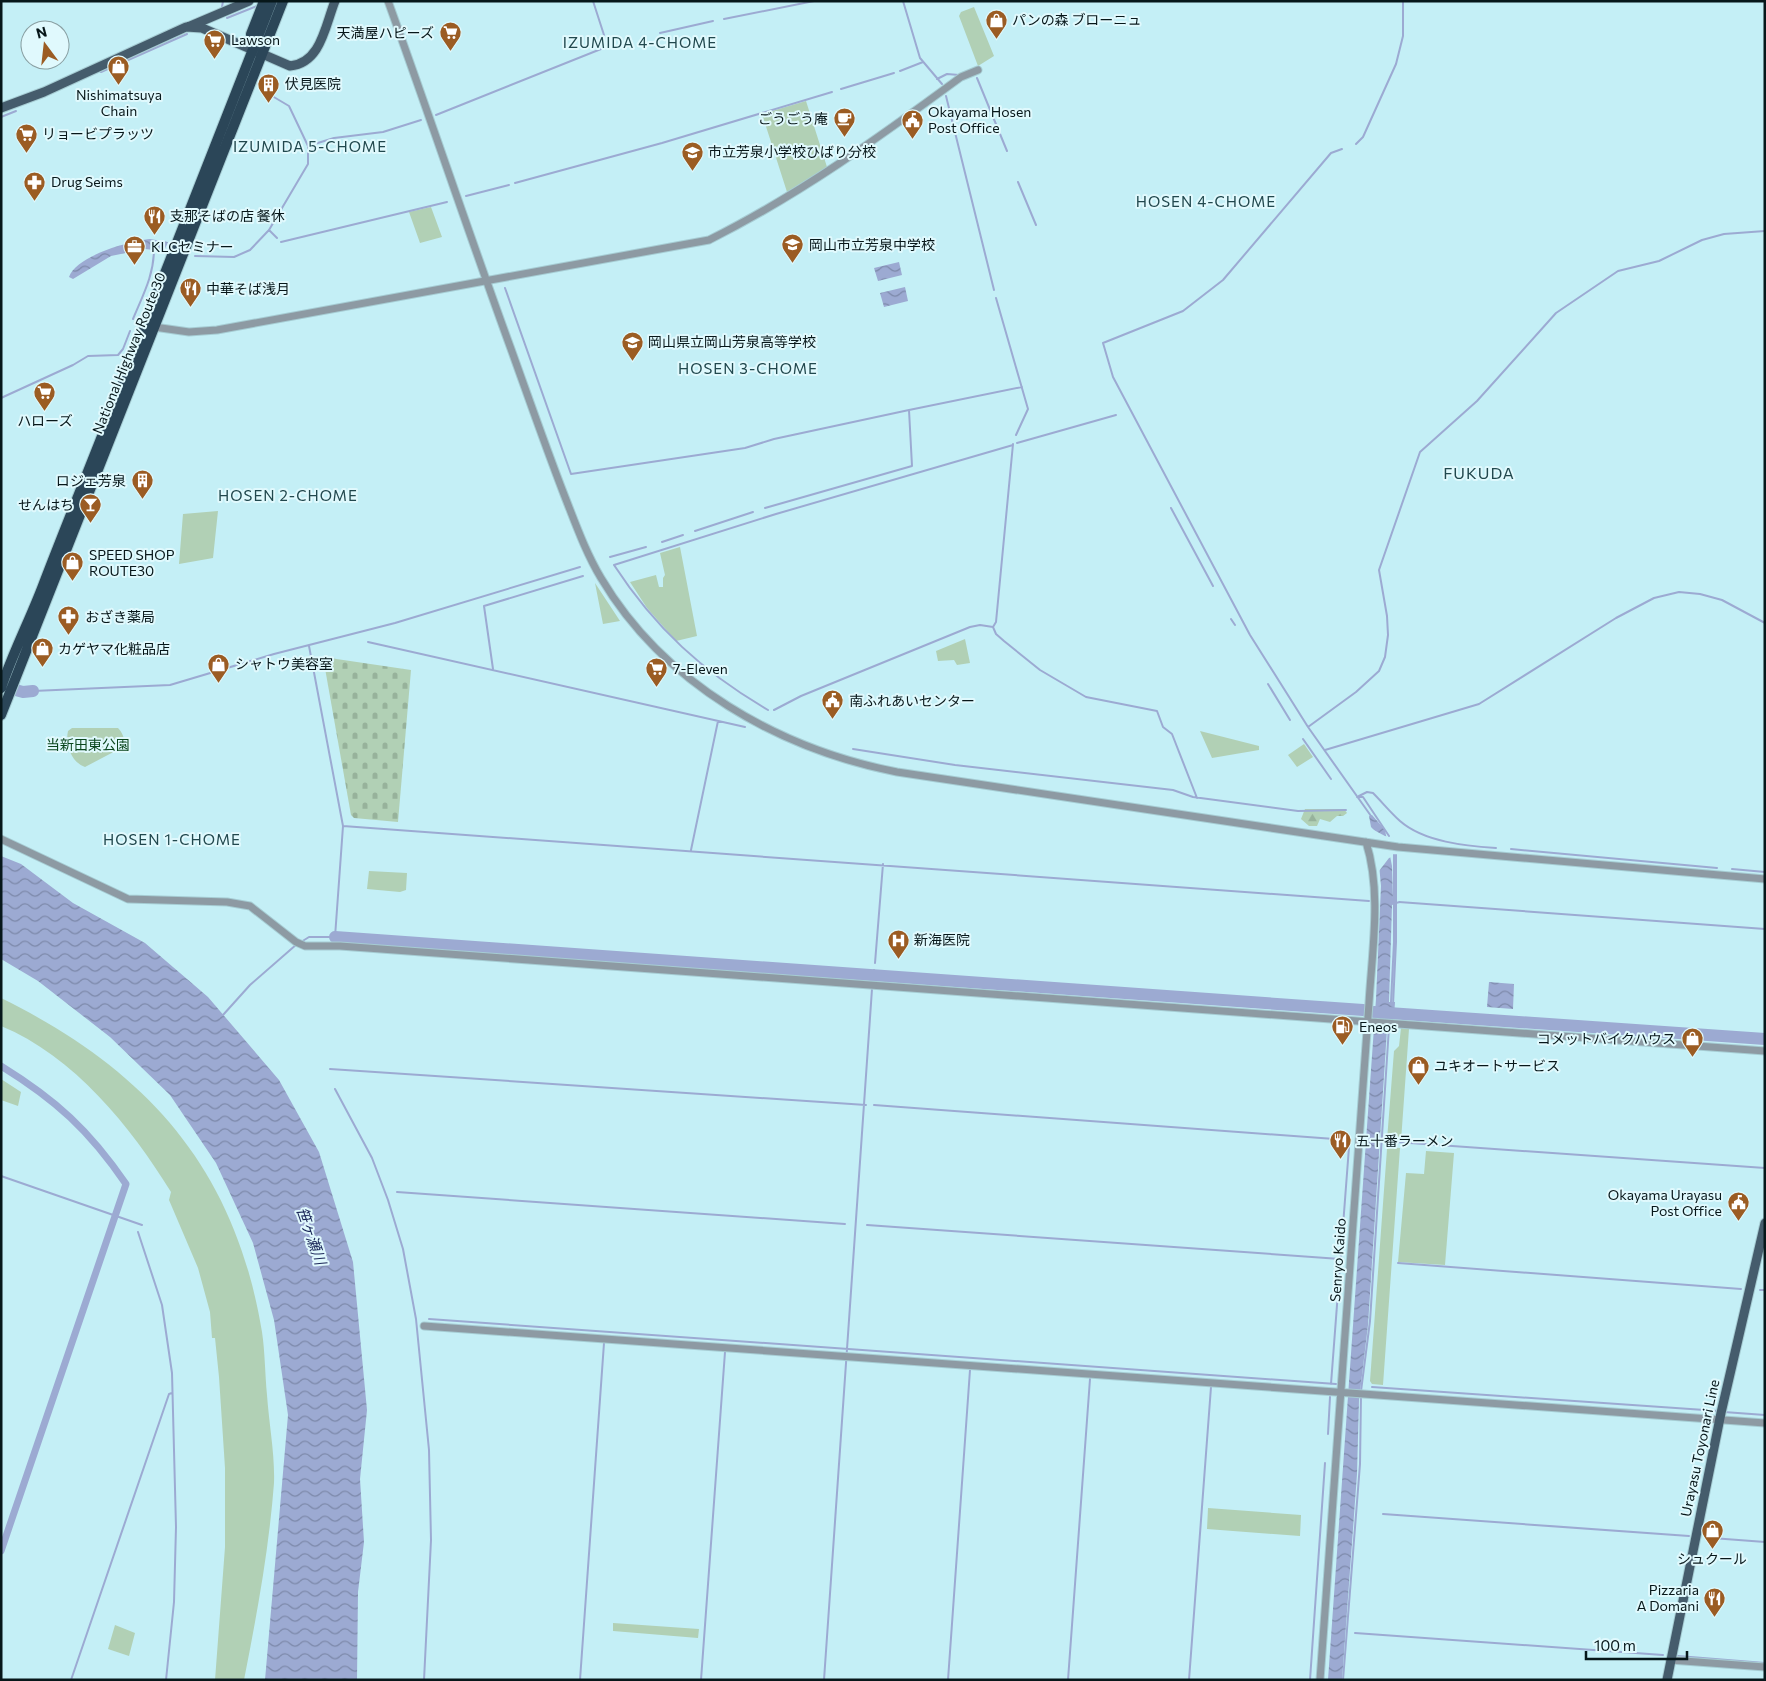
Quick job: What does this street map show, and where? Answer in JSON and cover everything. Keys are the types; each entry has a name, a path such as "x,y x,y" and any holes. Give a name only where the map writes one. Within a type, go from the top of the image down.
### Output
{"highway":[{"path":"264,1 252,34 257,52 275,38 290,1"},
{"name":"National Highway Route 30","path":"6,687 154,327 257,52 272,1"},
{"name":"National Highway Route 30","path":"1,715 6,687 142,338 156,296 257,52 283,1"}],"main road":[{"path":"1,108 30,98 249,1"},
{"path":"188,27 202,28 290,66 307,62 314,55 335,1"},
{"name":"Urayasu Toyonari Line","path":"1667,1680 1721,1414 1765,1223"}],"street":[{"path":"388,1 486,281 560,485 583,542 601,579 623,611 669,661 700,688 728,706 789,739 819,752 865,766 1398,847 1765,879"},
{"path":"154,327 189,332 217,330 709,240 783,199 896,124 961,77 978,70"},
{"path":"1,838 128,899 227,902 250,906 296,942 305,946 340,946 1765,1051"},
{"name":"Senryo Kaido","path":"1320,1680 1344,1393 1371,1021 1374,896 1372,866 1366,842"},
{"path":"424,1326 1344,1393 1721,1414 1765,1423"},
{"path":"1670,1660 1765,1667"}],"green space":[{"path":"974,7 994,56 978,66 959,16 961,12"},
{"path":"806,101 827,167 787,192 762,114"},
{"path":"431,207 442,237 420,243 409,212"},
{"path":"218,511 213,558 179,564 183,514"},
{"path":"680,547 697,636 676,641 647,608 630,582 656,575 659,587 663,587 665,575 660,553"},
{"path":"595,583 620,621 603,624"},
{"path":"965,639 970,663 957,665 954,660 938,661 936,651"},
{"path":"323,657 411,670 398,822 354,818 351,815"},
{"name":"当新田東公園","path":"72,728 118,728 124,737 124,745 85,767 76,761 68,747 68,731"},
{"path":"1200,731 1259,746 1259,750 1212,758"},
{"path":"1304,744 1313,757 1297,767 1288,755"},
{"path":"1305,809 1344,809 1347,813 1343,816 1337,816 1330,822 1320,819 1317,826 1309,826 1301,819"},
{"path":"369,871 407,873 406,890 400,892 367,889"},
{"path":"1,998 53,1026 100,1058 141,1092 176,1130 206,1173 230,1221 249,1274 264,1347 274,1483 266,1557 244,1680 215,1680 225,1547 225,1468 219,1377 215,1338 212,1338 210,1312 198,1268 169,1200 171,1192 138,1143 98,1096 53,1055 28,1039 1,1026"},
{"path":"1401,1028 1409,1029 1401,1141 1387,1140 1394,1051 1399,1046"},
{"path":"1,1079 21,1092 18,1106 1,1100"},
{"path":"1390,1147 1400,1148 1383,1385 1372,1384 1370,1381 1387,1149"},
{"path":"1426,1151 1454,1153 1445,1265 1398,1262 1406,1173 1424,1174"},
{"path":"1208,1508 1301,1515 1300,1536 1207,1529"},
{"path":"613,1623 699,1629 698,1638 613,1631"},
{"path":"115,1625 135,1633 129,1656 108,1649"}],"water":[{"path":"150,239 168,242 164,251 145,249 111,256 73,279 69,277 74,269 92,256 117,246"},
{"path":"899,262 902,275 878,281 874,268"},
{"path":"905,287 908,301 884,307 880,293"},
{"path":"1372,815 1385,830 1392,866 1393,899 1400,903 1392,905 1389,1002 1395,1002 1394,1017 1387,1029 1368,1325 1359,1400 1357,1474 1342,1680 1328,1680 1376,999 1381,886 1376,832 1371,827 1369,816"},
{"name":"笹ヶ瀬川","path":"1,856 21,864 73,903 145,943 208,997 279,1080 319,1152 353,1262 367,1410 360,1479 364,1542 358,1592 357,1680 265,1680 288,1415 274,1320 253,1243 216,1163 170,1095 110,1037 38,981 1,959"},
{"path":"1489,982 1514,984 1513,1009 1487,1007"}],"pier":[{"path":"1372,829 1385,836 1399,839 1398,855 1389,858 1379,871"}],"waterway":[{"path":"222,7 223,1"},
{"path":"593,1 604,35"},
{"path":"724,19 814,1"},
{"path":"903,1 920,58 942,84"},
{"path":"1356,144 1363,137 1396,64 1403,36 1403,1"},
{"path":"227,18 257,6"},
{"path":"660,33 713,21"},
{"path":"101,72 187,34"},
{"path":"436,115 601,49"},
{"path":"900,71 923,62"},
{"path":"841,89 894,73"},
{"path":"937,79 947,74 959,75"},
{"path":"977,78 1007,151"},
{"path":"195,256 234,257 250,250 269,230 308,164 308,146 289,106 262,90"},
{"path":"515,183 662,143 832,92"},
{"path":"946,96 994,290"},
{"path":"1,117 16,111"},
{"path":"308,146 334,138 383,132 421,120"},
{"path":"1342,149 1331,153 1223,280 1183,311 1103,343 1113,377 1250,635 1308,727 1371,816"},
{"path":"1018,182 1036,225"},
{"path":"466,196 509,185"},
{"path":"281,242 447,202"},
{"path":"269,230 277,238"},
{"path":"1308,727 1356,692 1379,671 1385,657 1388,635 1387,616 1379,570 1420,452 1477,401 1556,313 1618,271 1659,261 1702,240 1724,234 1765,231"},
{"path":"133,319 150,276 154,249"},
{"path":"505,288 571,474 745,448 774,439 909,410"},
{"path":"996,298 1028,409 1016,435"},
{"path":"1,398 73,365 88,356 118,355 123,349 130,331"},
{"path":"765,508 912,466 909,410 1022,387"},
{"path":"1017,443 1116,415"},
{"path":"774,710 801,696 970,627 980,625 993,627 996,622 1013,444"},
{"path":"614,565 776,514 1013,445"},
{"path":"1171,508 1213,586"},
{"path":"695,531 753,512"},
{"path":"662,542 683,535"},
{"path":"610,557 646,547"},
{"path":"614,565 646,609 682,647 722,680 768,710"},
{"path":"33,691 170,685 274,654 395,623 580,567"},
{"path":"493,669 484,606 583,576"},
{"path":"1325,750 1479,704 1616,618 1654,598 1679,592 1700,594 1722,600 1765,623"},
{"path":"1231,619 1235,625"},
{"path":"993,627 996,634 1040,670 1086,697 1157,711 1163,727 1172,734 1197,798"},
{"path":"368,642 745,727"},
{"path":"301,942 309,937 335,937 343,826 309,646"},
{"path":"1268,684 1290,720"},
{"path":"1,686 23,692 33,691"},
{"path":"691,850 718,721"},
{"path":"1303,739 1331,779"},
{"path":"853,749 955,765 1173,790 1193,797 1298,811 1346,810"},
{"path":"1359,796 1367,792 1373,793 1400,821 1421,834 1446,842 1496,848"},
{"path":"1357,797 1363,797 1389,836"},
{"path":"343,826 1369,901"},
{"path":"1511,849 1717,868"},
{"path":"1391,1002 1394,942 1394,855"},
{"path":"1393,1005 1396,942 1396,855"},
{"path":"875,963 883,864"},
{"path":"1732,869 1765,872"},
{"path":"1399,902 1765,929"},
{"path":"335,937 1363,1010"},
{"path":"223,1015 250,985 297,944"},
{"path":"874,970 874,975"},
{"path":"824,1680 872,989"},
{"path":"1374,1012 1765,1039"},
{"path":"1361,1391 1370,1321 1389,1027"},
{"path":"1,1066 39,1091 85,1132 126,1184 1,1551"},
{"path":"330,1069 866,1105"},
{"path":"335,1089 372,1158 388,1200 403,1249 416,1319 429,1450 431,1540 424,1680"},
{"path":"874,1105 1348,1140"},
{"path":"1382,1141 1765,1168"},
{"path":"1331,1384 1349,1147"},
{"path":"1,1176 142,1225"},
{"path":"397,1192 845,1224"},
{"path":"867,1225 1340,1259"},
{"path":"138,1232 162,1305 172,1373 176,1527 174,1602 166,1680"},
{"path":"1398,1263 1741,1289"},
{"path":"1760,1290 1765,1290"},
{"path":"429,1319 1336,1384"},
{"path":"580,1680 604,1343"},
{"path":"701,1680 725,1352"},
{"path":"948,1680 970,1370"},
{"path":"1068,1680 1090,1379"},
{"path":"1189,1680 1211,1387"},
{"path":"1372,1387 1719,1411"},
{"path":"71,1680 169,1394 172,1393"},
{"path":"1343,1680 1360,1464 1361,1395"},
{"path":"1328,1434 1330,1397"},
{"path":"1724,1412 1765,1415"},
{"path":"1310,1680 1325,1463"},
{"path":"1383,1514 1689,1536"},
{"path":"1712,1538 1765,1542"},
{"path":"1355,1633 1663,1655"},
{"path":"1678,1656 1765,1663"}],"place":[{"name":"パンの森 ブローニュ","path":"996,39"},
{"name":"天満屋ハピーズ","path":"450,52"},
{"name":"Lawson","path":"215,59"},
{"name":"Nishimatsuya Chain","path":"119,86"},
{"name":"伏見医院","path":"269,103"},
{"name":"ごうごう庵","path":"844,138"},
{"name":"Okayama Hosen Post Office","path":"912,139"},
{"name":"リョービプラッツ","path":"26,153"},
{"name":"市立芳泉小学校ひばり分校","path":"692,171"},
{"name":"Drug Seims","path":"35,201"},
{"name":"支那そばの店 餐休","path":"154,235"},
{"name":"岡山市立芳泉中学校","path":"793,264"},
{"name":"KLCセミナー","path":"135,266"},
{"name":"中華そば浅月","path":"190,308"},
{"name":"岡山県立岡山芳泉高等学校","path":"632,361"},
{"name":"ハローズ","path":"45,412"},
{"name":"ロジェ芳泉","path":"142,500"},
{"name":"せんはち","path":"90,524"},
{"name":"SPEED SHOP ROUTE30","path":"73,582"},
{"name":"おざき薬局","path":"69,636"},
{"name":"カゲヤマ化粧品店","path":"42,668"},
{"name":"シャトウ美容室","path":"219,683"},
{"name":"7-Eleven","path":"657,688"},
{"name":"南ふれあいセンター","path":"833,720"},
{"name":"新海医院","path":"898,959"},
{"name":"Eneos","path":"1343,1046"},
{"name":"コメットバイクハウス","path":"1692,1058"},
{"name":"ユキオートサービス","path":"1418,1085"},
{"name":"五十番ラーメン","path":"1340,1160"},
{"name":"Okayama Urayasu Post Office","path":"1738,1222"},
{"name":"シュクール","path":"1712,1550"},
{"name":"Pizzaria A Domani","path":"1715,1617"}],"district":[{"name":"IZUMIDA 4-CHOME","path":"640,43"},
{"name":"IZUMIDA 5-CHOME","path":"310,147"},
{"name":"HOSEN 4-CHOME","path":"1206,202"},
{"name":"HOSEN 3-CHOME","path":"748,369"},
{"name":"FUKUDA","path":"1479,473"},
{"name":"HOSEN 2-CHOME","path":"288,496"},
{"name":"HOSEN 1-CHOME","path":"172,840"}]}
